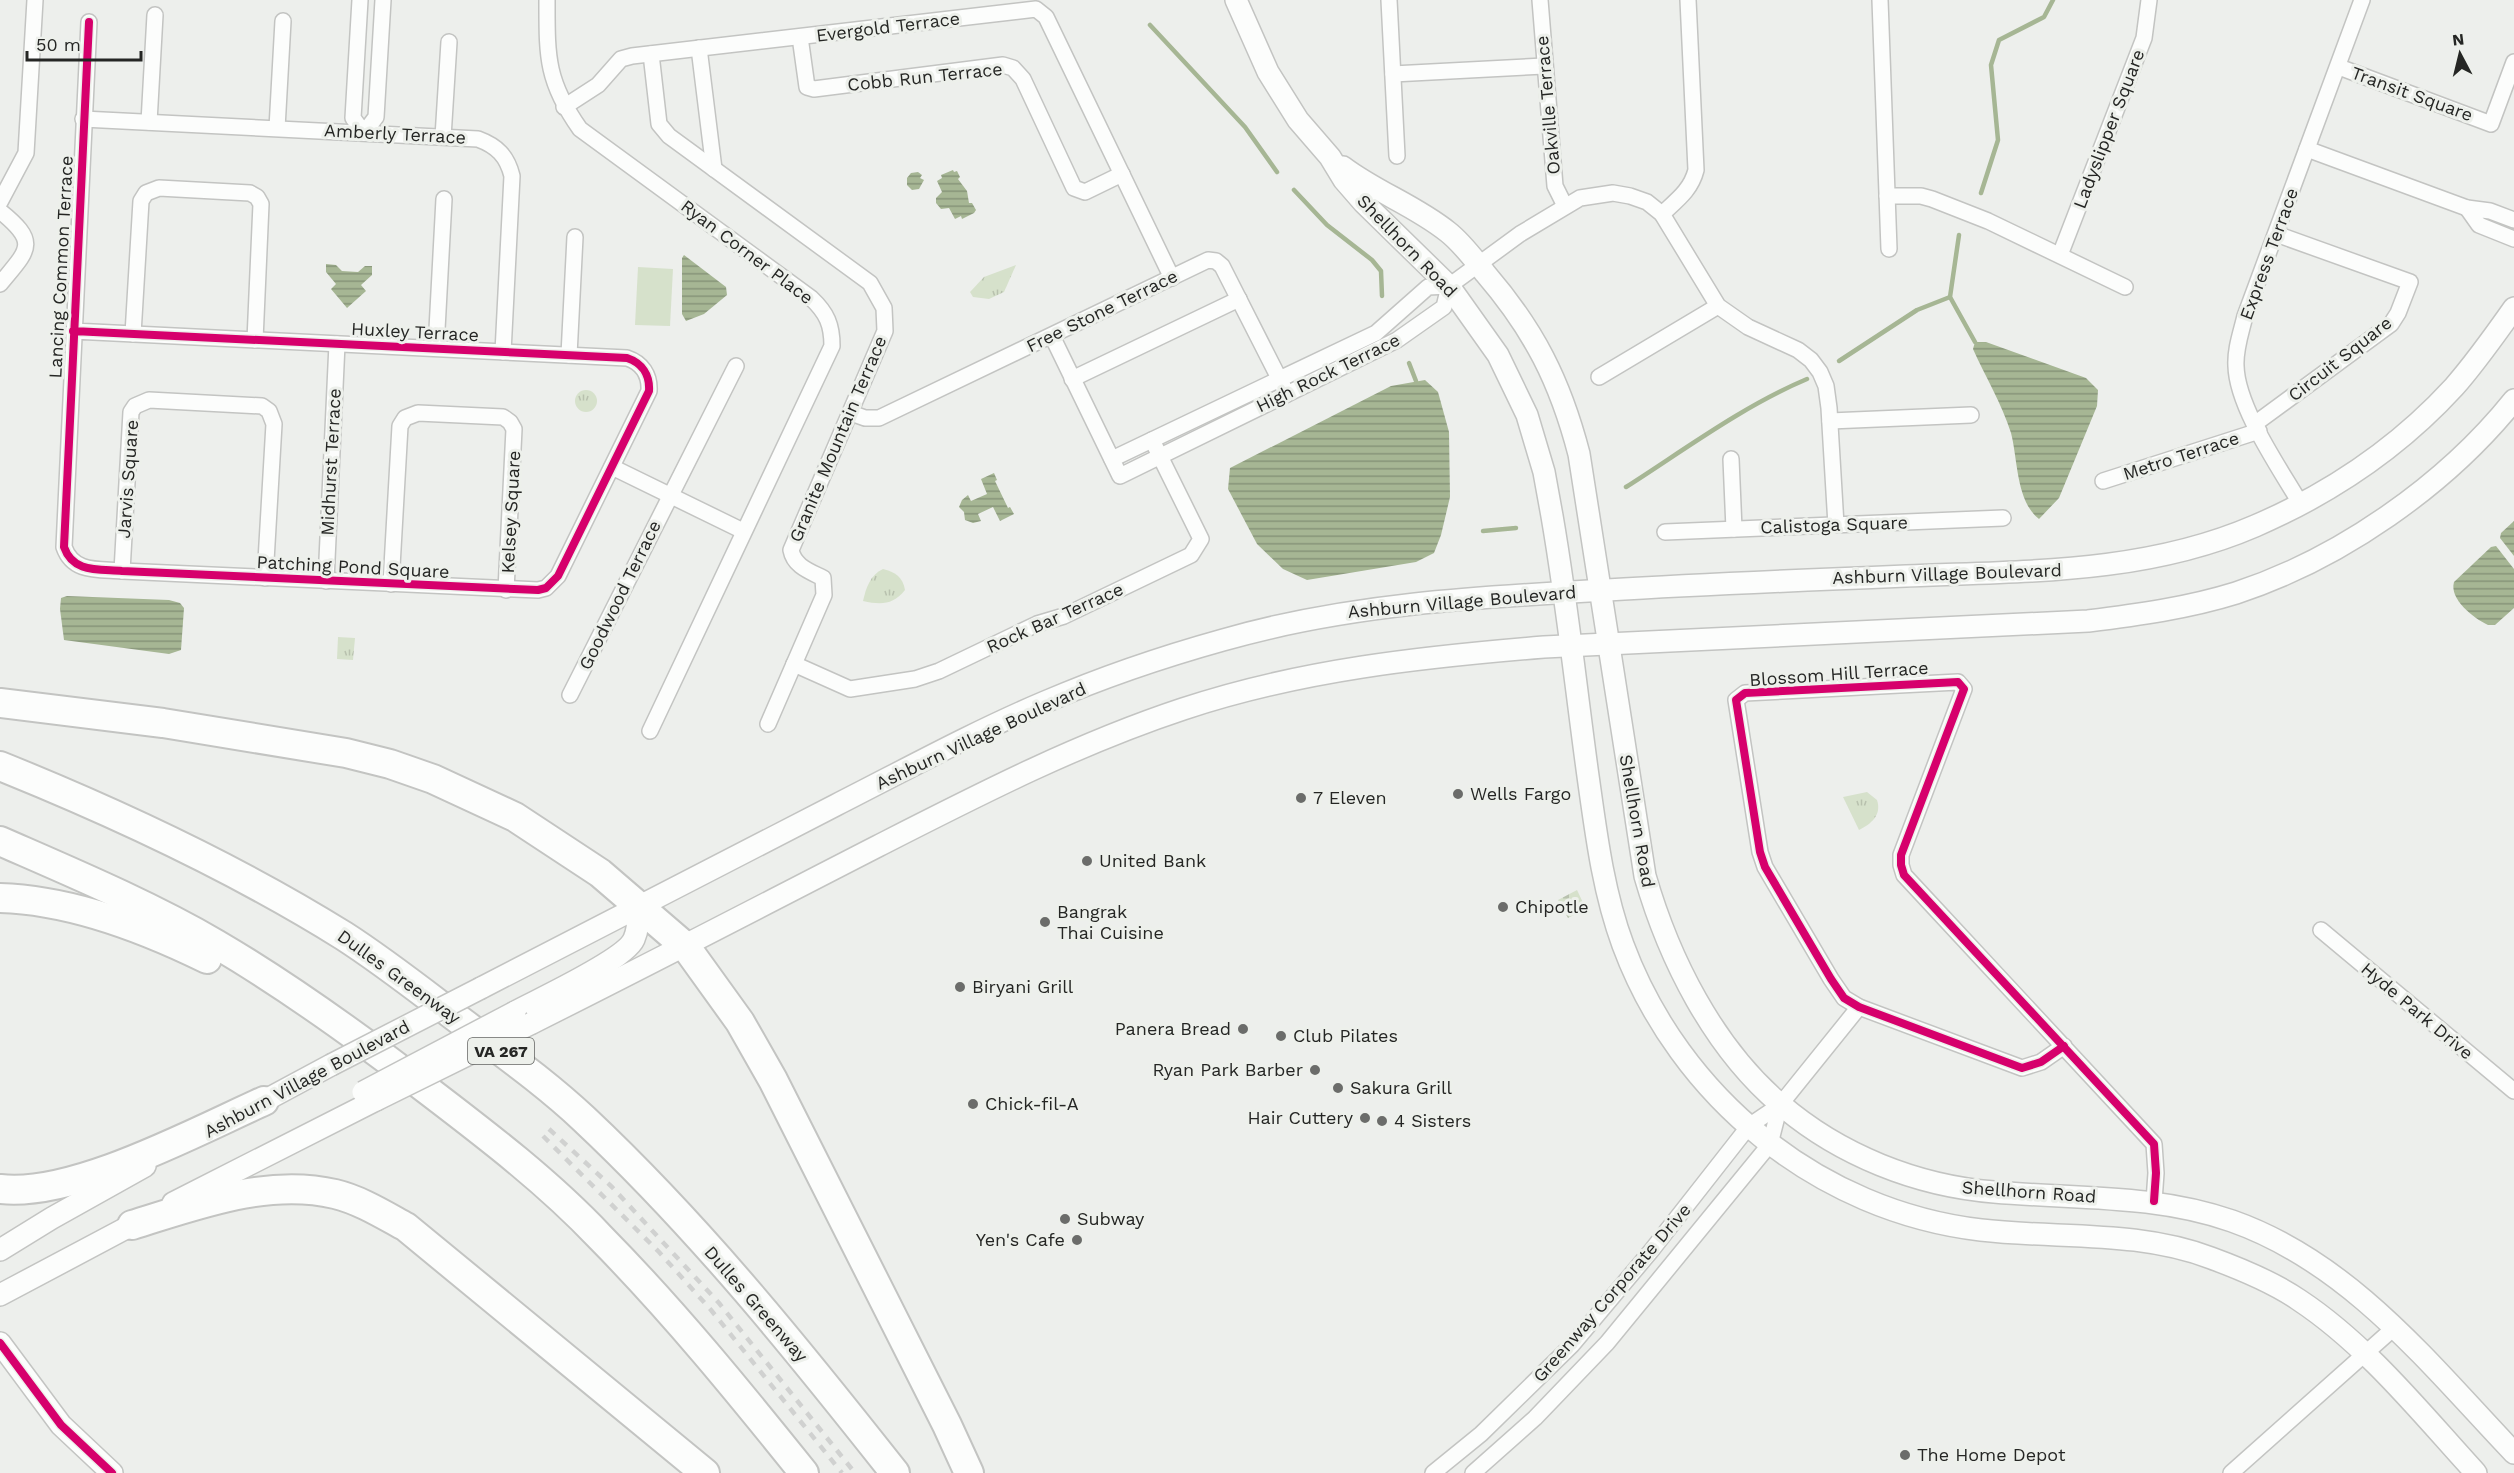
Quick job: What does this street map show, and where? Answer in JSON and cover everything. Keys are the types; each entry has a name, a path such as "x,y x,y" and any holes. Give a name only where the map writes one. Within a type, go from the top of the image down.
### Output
{"highway":[{"path":"0,703 163,723 346,753 390,764 444,783 515,817 600,873 686,946 740,1022 773,1080 969,1473"},
{"name":"Dulles Greenway","path":"0,766 128,819 260,887 345,936 509,1057 582,1117 647,1180 788,1337 895,1473"},
{"path":"0,842 86,879 214,943 340,1024 501,1148 599,1235 733,1384 804,1473"},
{"path":"0,898 59,905 116,922 188,950 340,1024"},
{"path":"0,1190 28,1189 90,1175 128,1162 264,1101"},
{"path":"132,1225 220,1198 258,1192 302,1190 336,1194 368,1207 406,1227 705,1473"}],"main road":[{"name":"Shellhorn Road","path":"1236,0 1251,39 1283,99 1364,203 1449,286 1498,355 1527,415 1544,472 1610,908 1623,944 1646,994 1697,1074 1749,1126 1796,1164 1862,1198 1920,1218 1982,1230 2145,1240 2209,1257 2268,1282 2298,1299 2328,1321 2365,1354 2476,1473"},
{"name":"Shellhorn Road","path":"1330,157 1361,180 1431,220 1450,234 1514,307 1533,336 1565,406 1579,454 1645,876 1654,908 1681,969 1708,1017 1730,1050 1780,1105 1833,1141 1863,1158 1926,1181 1994,1192 2154,1201 2233,1222 2276,1240 2337,1277 2367,1301 2395,1327 2514,1453"},
{"name":"Ashburn Village Boulevard","path":"0,1250 52,1218 264,1101 638,906 984,730 1115,674 1225,639 1278,625 1352,612 1462,598 1563,591 2098,566 2161,556 2192,548 2253,527 2321,493 2358,469 2425,416 2454,387 2514,308"},
{"path":"0,1294 252,1161 369,1096 523,1018 686,946 1043,764 1131,727 1184,708 1266,686 1379,663 1461,653 2088,621 2140,615 2236,592 2321,556 2365,531 2408,502 2474,444 2514,400"},
{"path":"523,1018 618,956 633,941 638,925 638,906"},
{"path":"0,1343 42,1401 104,1469"}],"street":[{"path":"0,202 26,153 35,0"},
{"path":"360,0 353,118 364,133 376,117 383,0"},
{"name":"Ryan Corner Place","path":"547,0 547,57 551,78 564,107 580,129 811,298 827,315 832,335 832,346 650,731"},
{"path":"1389,0 1397,156"},
{"name":"Oakville Terrace","path":"1540,0 1555,186 1565,206"},
{"path":"1662,214 1686,192 1693,182 1696,170 1688,0"},
{"path":"1880,0 1889,249"},
{"name":"Ladyslipper Square","path":"2060,255 2144,38 2150,0"},
{"name":"Express Terrace","path":"2300,503 2257,427 2238,383 2236,350 2245,316 2362,0"},
{"name":"Evergold Terrace","path":"564,107 598,85 621,59 1036,9 1046,17 1172,278"},
{"path":"149,122 155,15"},
{"path":"277,129 283,21"},
{"name":"Lancing Common Terrace","path":"65,514 89,22"},
{"name":"Cobb Run Terrace","path":"800,37 807,87 814,89 1003,65 1013,68 1023,79 1074,188 1084,192 1122,174"},
{"path":"443,137 449,42"},
{"path":"699,48 714,169"},
{"name":"Granite Mountain Terrace","path":"651,54 659,123 669,136 870,283 884,308 885,331 791,550 792,559 823,578 824,595 768,724"},
{"name":"Transit Square","path":"2339,67 2491,124 2514,62"},
{"path":"1393,74 1544,66"},
{"name":"Amberly Terrace","path":"83,119 478,139 491,143 502,153 512,176 503,352"},
{"path":"2307,148 2467,208 2490,211 2514,220"},
{"path":"133,333 141,201 146,193 159,188 250,193 257,197 261,204 255,340"},
{"path":"1449,286 1478,264 1580,198 1613,193 1647,202 1662,214 1718,306 1748,327 1798,350 1811,360 1826,386 1836,525"},
{"path":"1887,196 1921,196 1932,199 1988,221 2125,287"},
{"path":"436,348 444,199"},
{"path":"2467,208 2479,225 2514,239"},
{"path":"0,211 19,226 26,244 25,254 0,284"},
{"name":"Circuit Square","path":"2257,427 2391,324 2398,313 2410,282 2276,234"},
{"path":"568,355 575,237"},
{"name":"Free Stone Terrace","path":"851,413 865,418 879,418 1208,260 1216,261 1222,266 1287,394"},
{"name":"High Rock Terrace","path":"1052,336 1120,476 1397,340 1444,307 1449,286 1428,287 1376,333 1112,459"},
{"path":"1072,379 1239,299"},
{"path":"1599,377 1718,306"},
{"name":"Huxley Terrace","path":"73,331 627,358 642,367 648,376 649,391 648,398 612,467"},
{"name":"Midhurst Terrace","path":"326,581 337,344"},
{"name":"Goodwood Terrace","path":"570,695 736,366"},
{"name":"Jarvis Square","path":"122,571 131,412 135,406 148,400 262,406 269,411 274,424 265,578"},
{"name":"Kelsey Square","path":"392,584 400,426 405,418 418,413 503,417 514,429 506,590"},
{"path":"1830,421 1971,415"},
{"name":"Metro Terrace","path":"2103,481 2257,427"},
{"name":"Rock Bar Terrace","path":"794,664 850,689 915,680 939,671 1037,624 1064,616 1191,555 1201,539 1152,440"},
{"path":"1731,459 1734,530"},
{"path":"612,467 743,531"},
{"name":"Patching Pond Square","path":"65,514 64,547 67,556 74,564 82,568 538,590 554,582 612,467"},
{"name":"Calistoga Square","path":"1665,532 2003,518"},
{"name":"Blossom Hill Terrace","path":"2064,1046 2041,1062 2022,1068 1858,1007 1844,998 1766,867 1760,852 1736,700 1745,693 1958,682 1964,689 1901,855 1900,866 1904,875 1963,941 2064,1046 2154,1144 2156,1173 2154,1201"},
{"name":"Hyde Park Drive","path":"2321,930 2514,1091"},
{"path":"1770,1144 1780,1105 1858,1007"},
{"name":"Greenway Corporate Drive","path":"1433,1473 1481,1434 1572,1345 1651,1251 1749,1126 1780,1105"},
{"name":"Greenway Corporate Drive","path":"1473,1473 1535,1418 1607,1343 1770,1144"},
{"path":"2231,1473 2395,1327"}],"green space":[{"path":"1016,265 1004,292 989,299 973,297 970,292 984,277"},
{"path":"638,267 673,269 670,326 635,325"},
{"path":"586,390 596,397 597,401 590,411 586,412 576,405 575,401 582,391"},
{"path":"883,569 898,576 905,590 896,599 886,603 863,601 872,578"},
{"path":"338,637 355,638 353,660 337,659"},
{"path":"1867,792 1877,800 1877,815 1868,825 1859,830 1843,797"},
{"path":"1577,890 1586,909 1568,918 1558,900"}],"shaded area":[{"path":"953,170 957,171 960,177 958,179 967,191 969,203 972,203 976,210 962,219 961,216 955,219 949,208 941,209 936,203 936,198 942,192 937,181 942,178 941,175"},
{"path":"918,172 922,175 920,178 924,180 919,189 912,190 907,185 907,178 911,173"},
{"path":"684,255 726,287 727,295 704,314 686,321 682,314 682,258"},
{"path":"326,264 336,265 342,271 358,272 365,266 372,266 372,275 361,285 366,291 347,308 331,289 336,284 326,272"},
{"path":"1975,342 1986,342 2086,378 2098,390 2097,406 2059,498 2039,519 2031,511 2022,491 2011,433 1973,349"},
{"path":"1425,380 1438,392 1449,432 1450,497 1434,553 1416,562 1307,580 1283,569 1257,544 1228,489 1230,468 1391,386"},
{"path":"994,473 997,480 995,481 1008,508 1010,507 1014,514 1000,521 993,507 978,514 981,521 973,523 965,520 964,512 959,507 962,500 968,495 971,501 987,494 981,479"},
{"path":"2514,521 2514,556 2500,538 2501,533"},
{"path":"2496,546 2514,569 2514,608 2495,625 2488,625 2469,613 2455,595 2453,588 2454,582 2491,547"},
{"path":"67,596 169,600 180,603 184,608 181,650 169,654 64,640 60,609 61,598"}],"waterway":[{"path":"1981,193 1998,140 1991,65 1999,40 2044,17 2053,0"},
{"path":"1150,25 1245,127 1277,172"},
{"path":"1294,190 1327,225 1372,260 1381,271 1382,296"},
{"path":"1959,235 1950,297 1975,342"},
{"path":"1839,361 1917,310 1950,297"},
{"path":"1409,363 1416,381"},
{"path":"1626,487 1737,415 1807,379"},
{"path":"1483,531 1516,528"}],"railway":[{"path":"549,1129 612,1187 719,1303 855,1473"},
{"path":"543,1136 659,1252 711,1310 842,1473"}],"cycle path":[{"path":"73,331 627,358 644,370 649,391 558,576 546,588 538,590 104,570 87,568 73,561 64,547 89,22"},
{"path":"2064,1046 2041,1062 2022,1068 1859,1007 1844,998 1765,867 1760,852 1736,700 1745,693 1958,682 1964,689 1901,855 1904,875 2154,1144 2156,1173 2154,1201"},
{"path":"0,1343 61,1425 112,1473"}],"place":[{"name":"Wells Fargo","path":"1458,794"},
{"name":"7 Eleven","path":"1301,798"},
{"name":"United Bank","path":"1087,861"},
{"name":"Chipotle","path":"1503,907"},
{"name":"Bangrak Thai Cuisine","path":"1045,922"},
{"name":"Biryani Grill","path":"960,987"},
{"name":"Panera Bread","path":"1243,1029"},
{"name":"Club Pilates","path":"1281,1036"},
{"name":"Ryan Park Barber","path":"1315,1070"},
{"name":"Sakura Grill","path":"1338,1088"},
{"name":"Chick-fil-A","path":"973,1104"},
{"name":"Hair Cuttery","path":"1365,1118"},
{"name":"4 Sisters","path":"1382,1121"},
{"name":"Subway","path":"1065,1219"},
{"name":"Yen's Cafe","path":"1077,1240"},
{"name":"The Home Depot","path":"1905,1455"}]}
